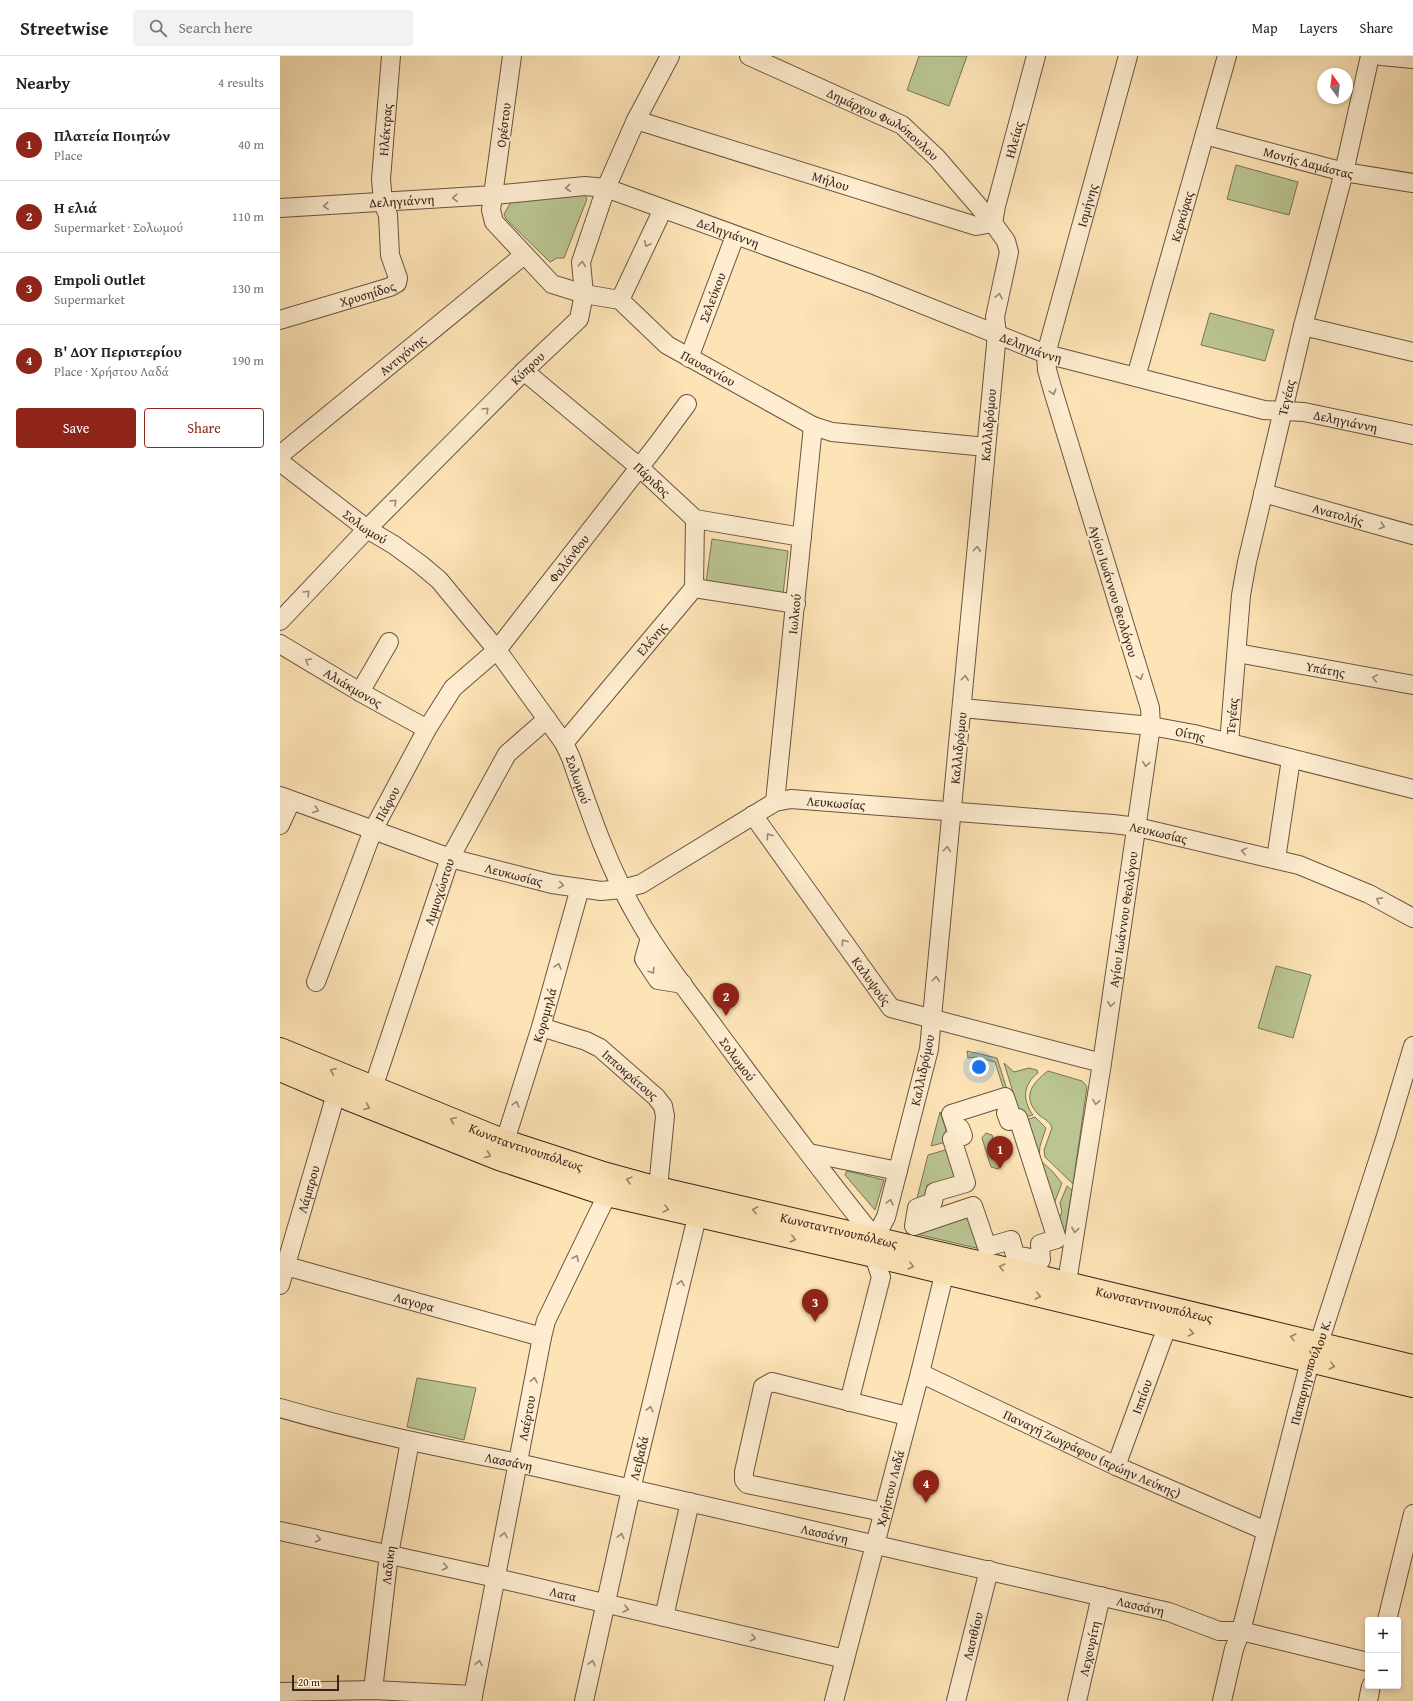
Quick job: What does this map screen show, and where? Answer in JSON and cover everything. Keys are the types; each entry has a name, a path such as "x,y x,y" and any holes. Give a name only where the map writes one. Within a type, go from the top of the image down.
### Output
{"main road":[{"name":"Κωνσταντινουπόλεως","path":"280,1049 505,1141 600,1172 874,1247 944,1274 1167,1327 1314,1352 1413,1366"},
{"name":"Κωνσταντινουπόλεως","path":"280,1070 499,1159 607,1195 697,1217 1067,1282 1314,1352 1413,1386"}],"street":[{"name":"Ηλέκτρας","path":"383,202 381,179 390,56"},
{"name":"Ορέστου","path":"494,195 512,56"},
{"name":"Κύπρου","path":"280,621 367,529 524,371 579,319 584,294 581,262 606,188 636,120 670,56"},
{"name":"Δημάρχου Φωλόπουλου","path":"749,56 902,125 936,158 993,223"},
{"name":"Ηλείας","path":"993,223 996,206 1036,56"},
{"name":"Ισμήνης","path":"1046,354 1128,56"},
{"name":"Κερκύρας","path":"1136,377 1227,56"},
{"name":"Τεγέας","path":"1229,743 1244,577 1282,411 1344,172 1370,56"},
{"path":"1380,56 1413,59"},
{"name":"Μήλου","path":"636,120 976,226 993,223"},
{"name":"Μονής Δαμάστας","path":"1205,135 1344,172 1413,182"},
{"name":"Δεληγιάννη","path":"280,208 494,195 585,186 606,188 871,284 1046,354 1264,410 1304,412 1413,435"},
{"path":"494,195 491,210 494,222 552,284 584,294 620,300 663,209"},
{"name":"Χρυσηίδος","path":"280,320 390,287 397,283 398,278 390,254 388,215 383,202"},
{"name":"Καλλιδρόμου","path":"874,1247 886,1217 929,1049 997,334 995,316 1009,252 1006,241 993,223"},
{"name":"Σελεύκου","path":"689,358 735,236"},
{"name":"Αντιγόνης","path":"280,455 524,255"},
{"name":"Παυσανίου","path":"620,300 667,345 813,426 832,432 986,447"},
{"path":"1303,326 1413,352"},
{"name":"Αγίου Ιωάννου Θεολόγου","path":"1046,354 1047,370 1052,391 1150,708 1151,726 1102,1063 1067,1282"},
{"name":"Πάριδος","path":"524,371 639,467 695,519"},
{"name":"Φαλάνθου","path":"497,650 687,404"},
{"name":"Ιωλκού","path":"775,802 813,426"},
{"name":"Σολωμού","path":"280,462 367,529 415,560 440,580 497,650 564,743 571,758 607,856 622,889 650,938 810,1154 874,1247 881,1277 849,1402"},
{"name":"Ανατολής","path":"1263,493 1413,535"},
{"path":"796,604 694,588 695,519 802,536"},
{"name":"Ελένης","path":"564,743 694,588"},
{"path":"360,692 389,642"},
{"name":"Αλιάκμονος","path":"280,644 360,692 427,729"},
{"name":"Πάφου","path":"316,982 373,830 427,729 453,688 497,650"},
{"name":"Υπάτης","path":"1237,652 1413,685"},
{"name":"Οίτης","path":"962,708 1151,726 1229,743 1413,789"},
{"name":"Αμμοχώστου","path":"373,1088 450,858 507,754 547,719"},
{"path":"1276,859 1291,759"},
{"path":"280,825 286,798"},
{"name":"Λευκωσίας","path":"286,798 450,858 552,884 602,891 622,889 641,884 775,802 791,799 1113,824 1137,827 1300,865 1369,894 1413,918"},
{"name":"Καλυψούς","path":"753,815 891,1008 1102,1063"},
{"name":"Κορομηλά","path":"505,1141 580,888"},
{"name":"Ιπποκράτους","path":"540,1027 586,1041 600,1048 656,1097 663,1106 665,1116 658,1188"},
{"name":"Παπαρηγοπούλου Κ.","path":"1222,1701 1234,1649 1241,1631 1314,1352 1386,1136 1413,1046"},
{"name":"Λάμπρου","path":"280,1284 336,1094"},
{"path":"1005,1097 1010,1112 1006,1113 1009,1121 1018,1118 1057,1239 1040,1244 1041,1260 1015,1255 1010,1240 987,1247 973,1206 914,1226 917,1208 933,1202 935,1192 966,1182 952,1139 963,1136 960,1128 956,1129 951,1114 1005,1097"},
{"path":"810,1154 898,1171"},
{"name":"Λαέρτου","path":"473,1698 546,1321 607,1195"},
{"name":"Λειβαδά","path":"584,1701 631,1489 697,1217"},
{"name":"Λαγορα","path":"286,1266 542,1337"},
{"name":"Χρήστου Λαδά","path":"834,1701 920,1373 944,1274"},
{"name":"Ιππίου","path":"1116,1466 1167,1327"},
{"name":"Παναγή Ζωγράφου (πρώην Λεύκης)","path":"920,1373 1116,1466 1266,1531"},
{"path":"883,1512 747,1484 744,1480 744,1472 764,1387 772,1382 908,1416"},
{"name":"Λασσάνη","path":"280,1408 326,1421 410,1441 518,1463 1169,1612 1219,1631 1241,1631 1365,1661"},
{"name":"Λαδικη","path":"373,1690 389,1554 410,1441"},
{"path":"664,1617 690,1502"},
{"path":"1387,1617 1413,1514"},
{"name":"Λατα","path":"280,1531 496,1578 845,1659"},
{"name":"Λασιθίου","path":"956,1701 989,1570"},
{"name":"Λεχουρίτη","path":"1077,1701 1101,1596"},
{"path":"1368,1701 1370,1689"},
{"path":"280,1692 373,1690 473,1698"}],"green space":[{"path":"919,56 967,56 949,106 907,90"},
{"path":"1236,165 1298,182 1289,215 1227,199"},
{"path":"585,195 587,199 564,258 557,258 550,262 506,219 504,214 511,202 516,199"},
{"path":"1210,313 1274,330 1265,361 1201,345"},
{"path":"712,539 788,551 783,594 706,582"},
{"path":"1276,966 1311,975 1293,1038 1258,1028"},
{"path":"967,1051 997,1058 1016,1118 1004,1090 995,1062 976,1057 968,1058"},
{"path":"1004,1063 1014,1072 1029,1068 1037,1070 1038,1073 1029,1082 1026,1092 1027,1104 1033,1115 1021,1118"},
{"path":"1048,1071 1082,1081 1087,1087 1073,1184 1045,1157 1044,1150 1052,1128 1048,1122 1039,1115 1031,1102 1030,1096 1033,1085"},
{"path":"940,1112 950,1141 931,1146"},
{"path":"1035,1117 1046,1128 1040,1146 1039,1157 1062,1183 1055,1201 1055,1206 1022,1121"},
{"path":"986,1133 992,1135 1002,1164 998,1169 991,1167 982,1138"},
{"path":"952,1148 961,1176 927,1185 923,1204 915,1206 928,1155"},
{"path":"847,1171 884,1180 875,1210 845,1175"},
{"path":"1067,1186 1072,1190 1064,1239 1059,1219 1062,1212 1060,1203"},
{"path":"974,1214 985,1250 916,1234"},
{"path":"417,1378 476,1388 464,1440 407,1427"}],"place":[{"name":"Η ελιά","path":"726,1016"},
{"name":"Πλατεία Ποιητών","path":"1000,1169"},
{"name":"Empoli Outlet","path":"815,1322"},
{"name":"Β' ΔΟΥ Περιστερίου","path":"926,1503"}]}
